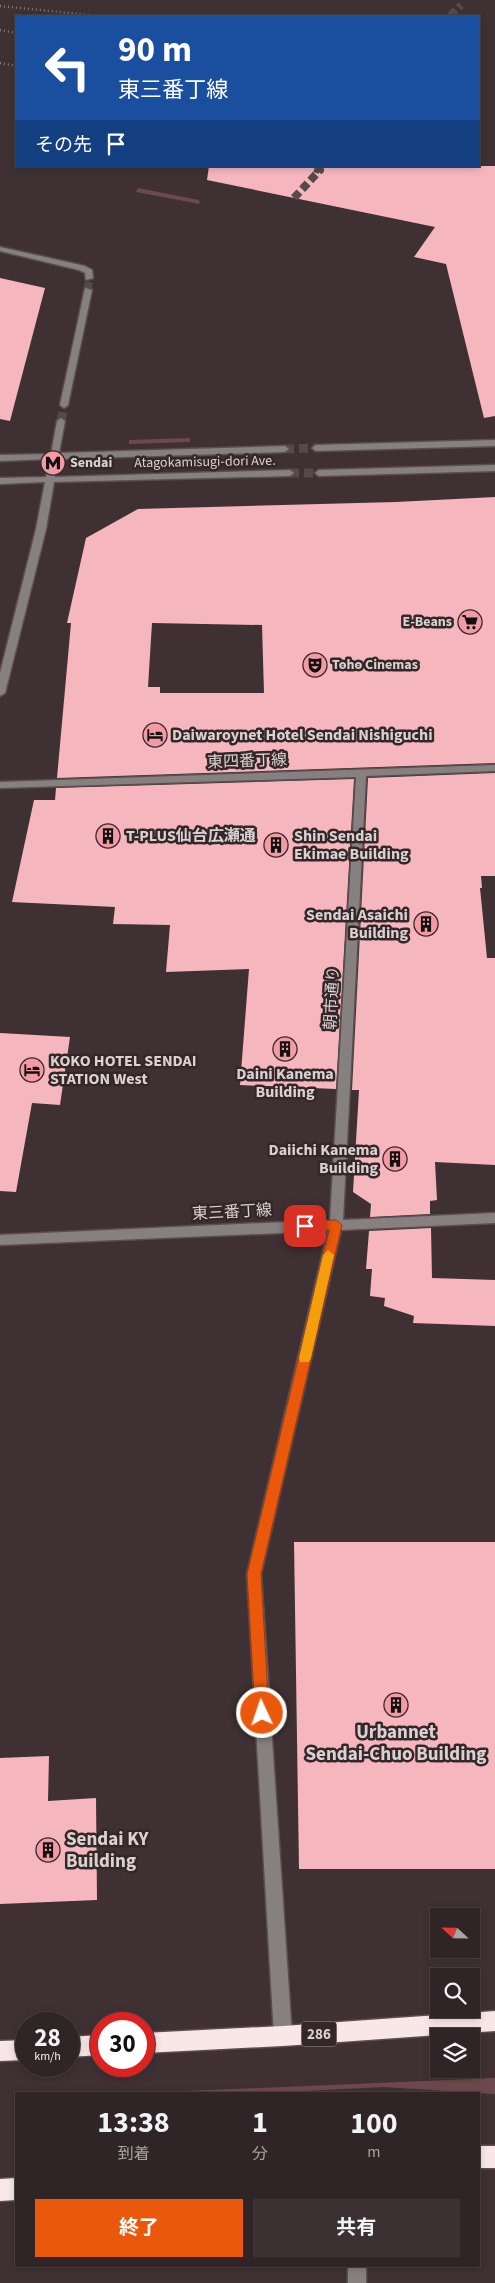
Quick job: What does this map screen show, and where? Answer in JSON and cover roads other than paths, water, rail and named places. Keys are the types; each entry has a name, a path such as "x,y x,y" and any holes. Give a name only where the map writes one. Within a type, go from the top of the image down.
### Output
{"highway":[{"name":"286","path":"155,2042 283,2036 495,2021"},
{"path":"0,2051 15,2050"},
{"path":"480,2158 495,2157"},
{"path":"0,2190 15,2189"}],"street":[{"path":"0,249 82,268 89,272 89,278"},
{"path":"64,405 88,290"},
{"path":"0,693 41,529 61,421"},
{"path":"316,448 495,443"},
{"name":"Atagokamisugi-dori Ave.","path":"0,458 285,449"},
{"path":"319,473 495,468"},
{"name":"Atagokamisugi-dori Ave.","path":"0,481 290,473"},
{"name":"東四番丁線","path":"0,785 495,768"},
{"name":"朝市通り","path":"283,2036 254,1574 336,1225 361,772"},
{"name":"東三番丁線","path":"0,1240 495,1218"},
{"path":"357,2267 357,2283"}],"tunnel":[{"path":"451,15 461,5"},
{"path":"294,198 320,170 315,167"},
{"path":"88,290 89,278"},
{"path":"61,421 64,405"},
{"path":"285,449 316,448"},
{"path":"290,473 319,473"}],"railway":[{"path":"0,6 89,15"},
{"path":"0,30 15,33"},
{"path":"0,63 15,66"}],"place":[{"name":"Sendai","path":"53,463"},
{"name":"E-Beans","path":"470,622"},
{"name":"Toho Cinemas","path":"315,665"},
{"name":"Daiwaroynet Hotel Sendai Nishiguchi","path":"155,735"},
{"name":"T-PLUS仙台広瀬通","path":"108,836"},
{"name":"Shin Sendai Ekimae Building","path":"276,845"},
{"name":"Sendai Asaichi Building","path":"426,924"},
{"name":"Daini Kanema Building","path":"285,1049"},
{"name":"KOKO HOTEL SENDAI STATION West","path":"32,1070"},
{"name":"Daiichi Kanema Building","path":"395,1159"},
{"name":"Urbannet Sendai-Chuo Building","path":"396,1705"},
{"name":"Sendai KY Building","path":"48,1850"}]}
